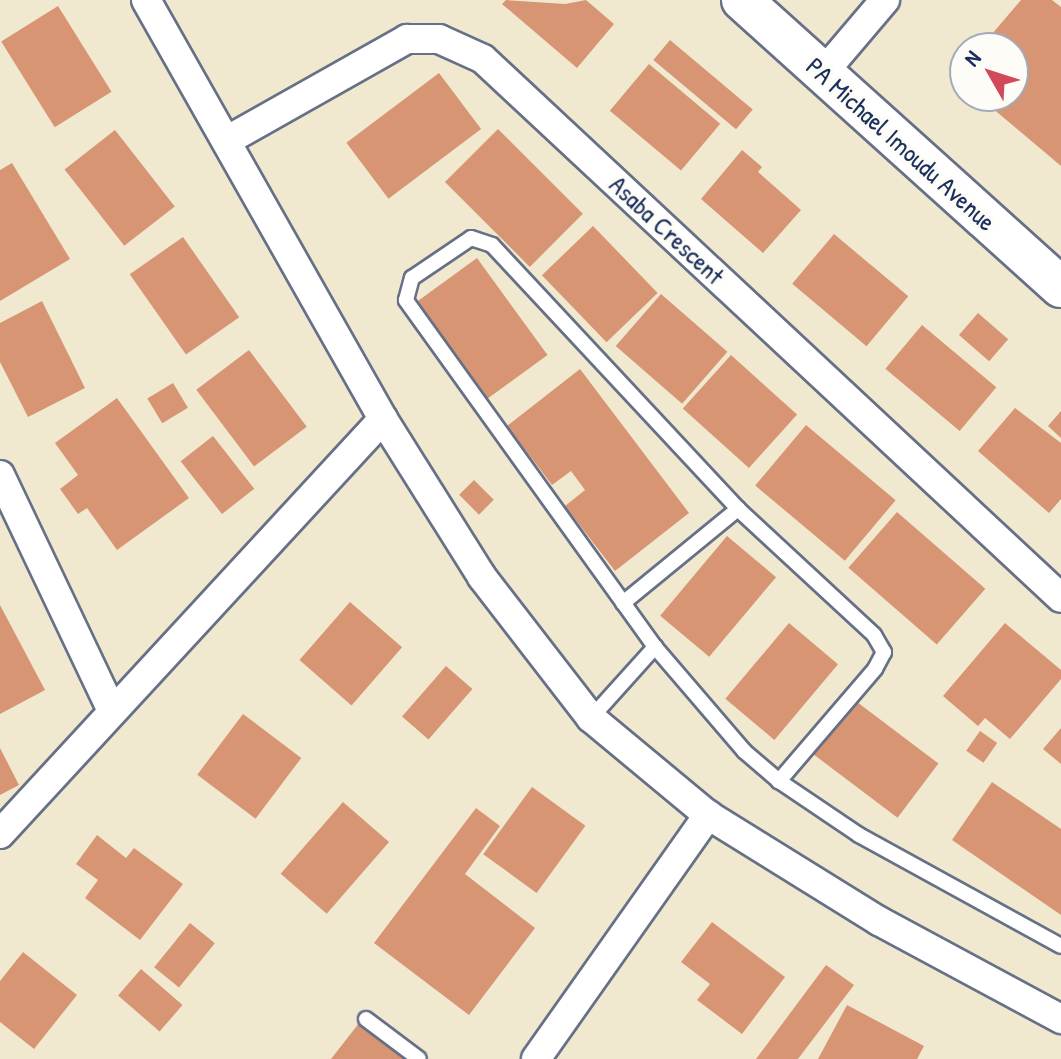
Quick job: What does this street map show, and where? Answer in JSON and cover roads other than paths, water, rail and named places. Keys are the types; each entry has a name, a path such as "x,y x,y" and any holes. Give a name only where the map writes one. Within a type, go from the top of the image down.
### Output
{"street":[{"path":"146,0 383,419 482,577 591,718 708,815 879,921 1061,1019"},
{"name":"PA Michael Imoudu Avenue","path":"742,0 1061,287"},
{"path":"823,73 885,0"},
{"name":"Asaba Crescent","path":"226,141 407,39 439,39 483,59 1061,598"},
{"path":"0,834 383,419"},
{"path":"0,475 112,711"},
{"path":"536,1059 708,815"}],"lane":[{"path":"779,781 875,669 884,652 874,635 738,509 492,245 471,238 412,278 406,300 655,647 744,751 779,781 859,835 1061,946"},
{"path":"623,603 738,509"},
{"path":"591,718 655,647"},
{"path":"366,1019 419,1059"}]}
